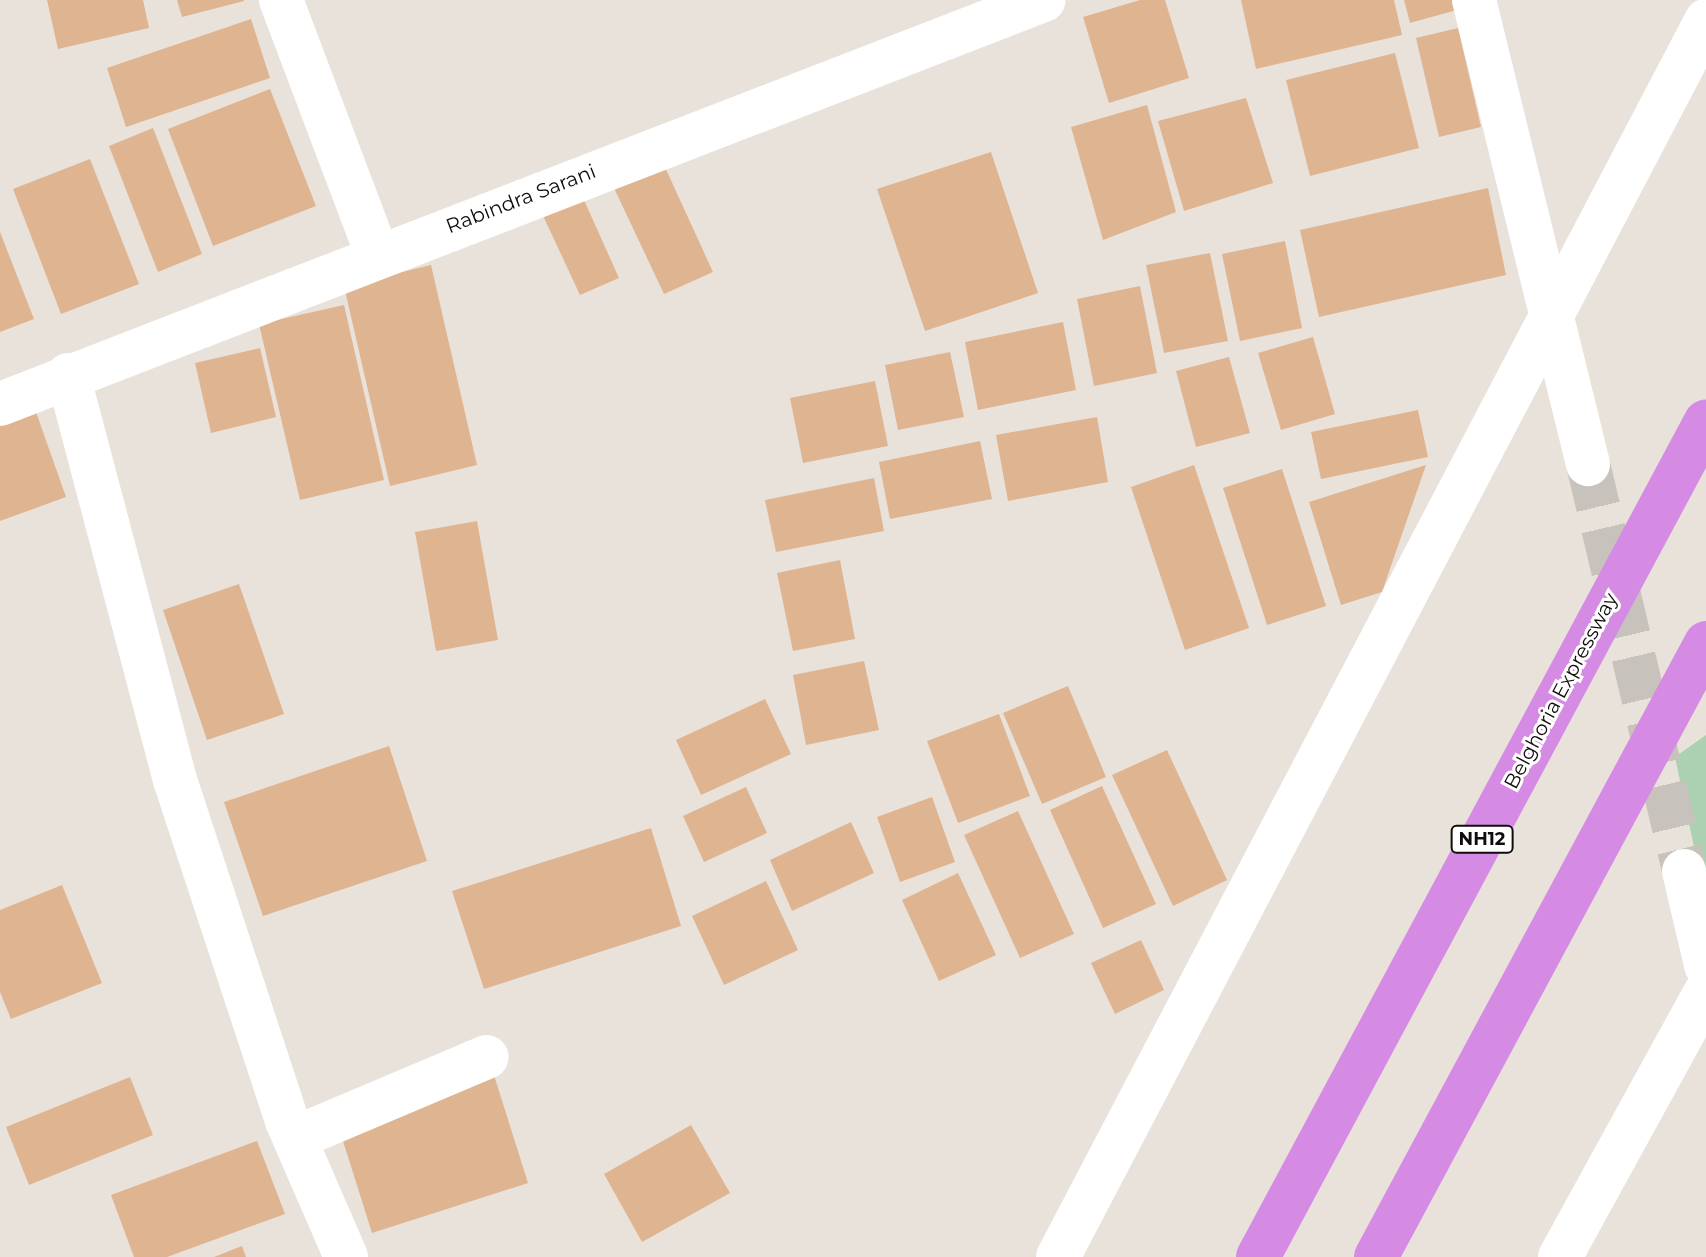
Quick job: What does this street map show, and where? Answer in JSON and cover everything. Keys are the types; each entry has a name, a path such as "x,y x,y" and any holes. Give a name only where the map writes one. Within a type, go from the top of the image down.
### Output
{"highway":[{"name":"Belghoria Expressway","path":"1258,1257 1706,421"},
{"path":"1376,1257 1706,643"}],"street":[{"path":"281,0 377,254"},
{"name":"Rabindra Sarani","path":"0,404 377,254 1044,0"},
{"path":"1474,0 1554,313 1588,464"},
{"path":"1058,1257 1706,21"},
{"path":"68,375 175,780 295,1138 346,1257"},
{"path":"1684,871 1706,965"},
{"path":"1560,1257 1706,991"},
{"path":"295,1138 487,1057"}],"green space":[{"path":"1706,735 1706,904 1675,757"}],"building":[{"path":"47,0 143,0 149,28 58,49"},
{"path":"177,0 244,0 244,1 182,17"},
{"path":"1140,0 1165,0 1189,78 1109,103 1083,17"},
{"path":"1241,0 1394,0 1402,35 1256,69"},
{"path":"1404,0 1469,0 1471,6 1410,23"},
{"path":"251,19 270,78 126,127 107,68"},
{"path":"1458,28 1481,127 1439,137 1416,38"},
{"path":"1395,53 1419,148 1310,176 1286,80"},
{"path":"270,89 316,206 213,246 168,129"},
{"path":"1246,98 1273,183 1184,211 1158,121"},
{"path":"1147,105 1176,212 1103,240 1071,127"},
{"path":"153,128 202,254 158,272 109,146"},
{"path":"991,152 1038,293 925,331 877,189"},
{"path":"90,159 139,284 61,314 13,189"},
{"path":"664,165 713,272 664,294 614,188"},
{"path":"1488,188 1506,275 1319,317 1300,230"},
{"path":"579,189 619,278 580,295 539,207"},
{"path":"0,232 34,319 0,332"},
{"path":"1285,241 1302,328 1240,341 1222,254"},
{"path":"1210,253 1228,341 1164,353 1146,265"},
{"path":"431,265 477,465 390,486 344,286"},
{"path":"1140,286 1157,373 1094,386 1077,299"},
{"path":"344,305 384,480 300,500 259,324"},
{"path":"1063,322 1076,390 978,410 965,342"},
{"path":"1313,337 1335,414 1281,430 1258,353"},
{"path":"260,348 276,417 211,433 195,363"},
{"path":"950,352 964,417 898,430 885,365"},
{"path":"1229,357 1250,433 1196,447 1176,371"},
{"path":"875,381 888,446 803,463 790,398"},
{"path":"1418,410 1428,457 1321,479 1311,432"},
{"path":"36,412 66,497 0,521 0,425"},
{"path":"1097,417 1108,482 1008,501 996,435"},
{"path":"980,441 992,499 890,519 879,462"},
{"path":"1194,465 1249,628 1185,650 1131,487"},
{"path":"1426,465 1382,592 1341,605 1309,502"},
{"path":"1282,469 1326,606 1267,625 1223,488"},
{"path":"874,478 884,531 776,552 765,500"},
{"path":"477,521 498,640 436,651 415,532"},
{"path":"840,560 855,639 793,651 777,573"},
{"path":"239,584 284,714 207,740 163,610"},
{"path":"864,661 879,730 806,745 793,675"},
{"path":"1068,686 1106,777 1042,804 1003,713"},
{"path":"765,699 791,754 701,795 676,740"},
{"path":"999,714 1030,796 958,823 927,741"},
{"path":"389,746 427,861 263,916 224,802"},
{"path":"1167,750 1227,880 1173,906 1112,775"},
{"path":"1102,786 1156,904 1103,928 1050,810"},
{"path":"746,787 767,833 704,862 683,816"},
{"path":"932,797 955,862 900,882 877,817"},
{"path":"1018,811 1074,934 1020,958 964,835"},
{"path":"851,822 874,873 792,911 770,860"},
{"path":"651,828 681,926 484,989 452,891"},
{"path":"958,873 996,955 939,981 902,900"},
{"path":"766,881 798,950 724,985 692,916"},
{"path":"62,885 102,983 11,1019 0,992 0,910"},
{"path":"1141,940 1164,990 1115,1014 1091,963"},
{"path":"493,1072 528,1183 372,1233 337,1122"},
{"path":"130,1077 153,1135 29,1185 6,1127"},
{"path":"691,1125 730,1193 642,1242 604,1174"},
{"path":"257,1141 285,1214 167,1257 134,1257 111,1195"},
{"path":"242,1246 246,1257 214,1257"}],"tunnel":[{"path":"1588,464 1684,871"}]}
